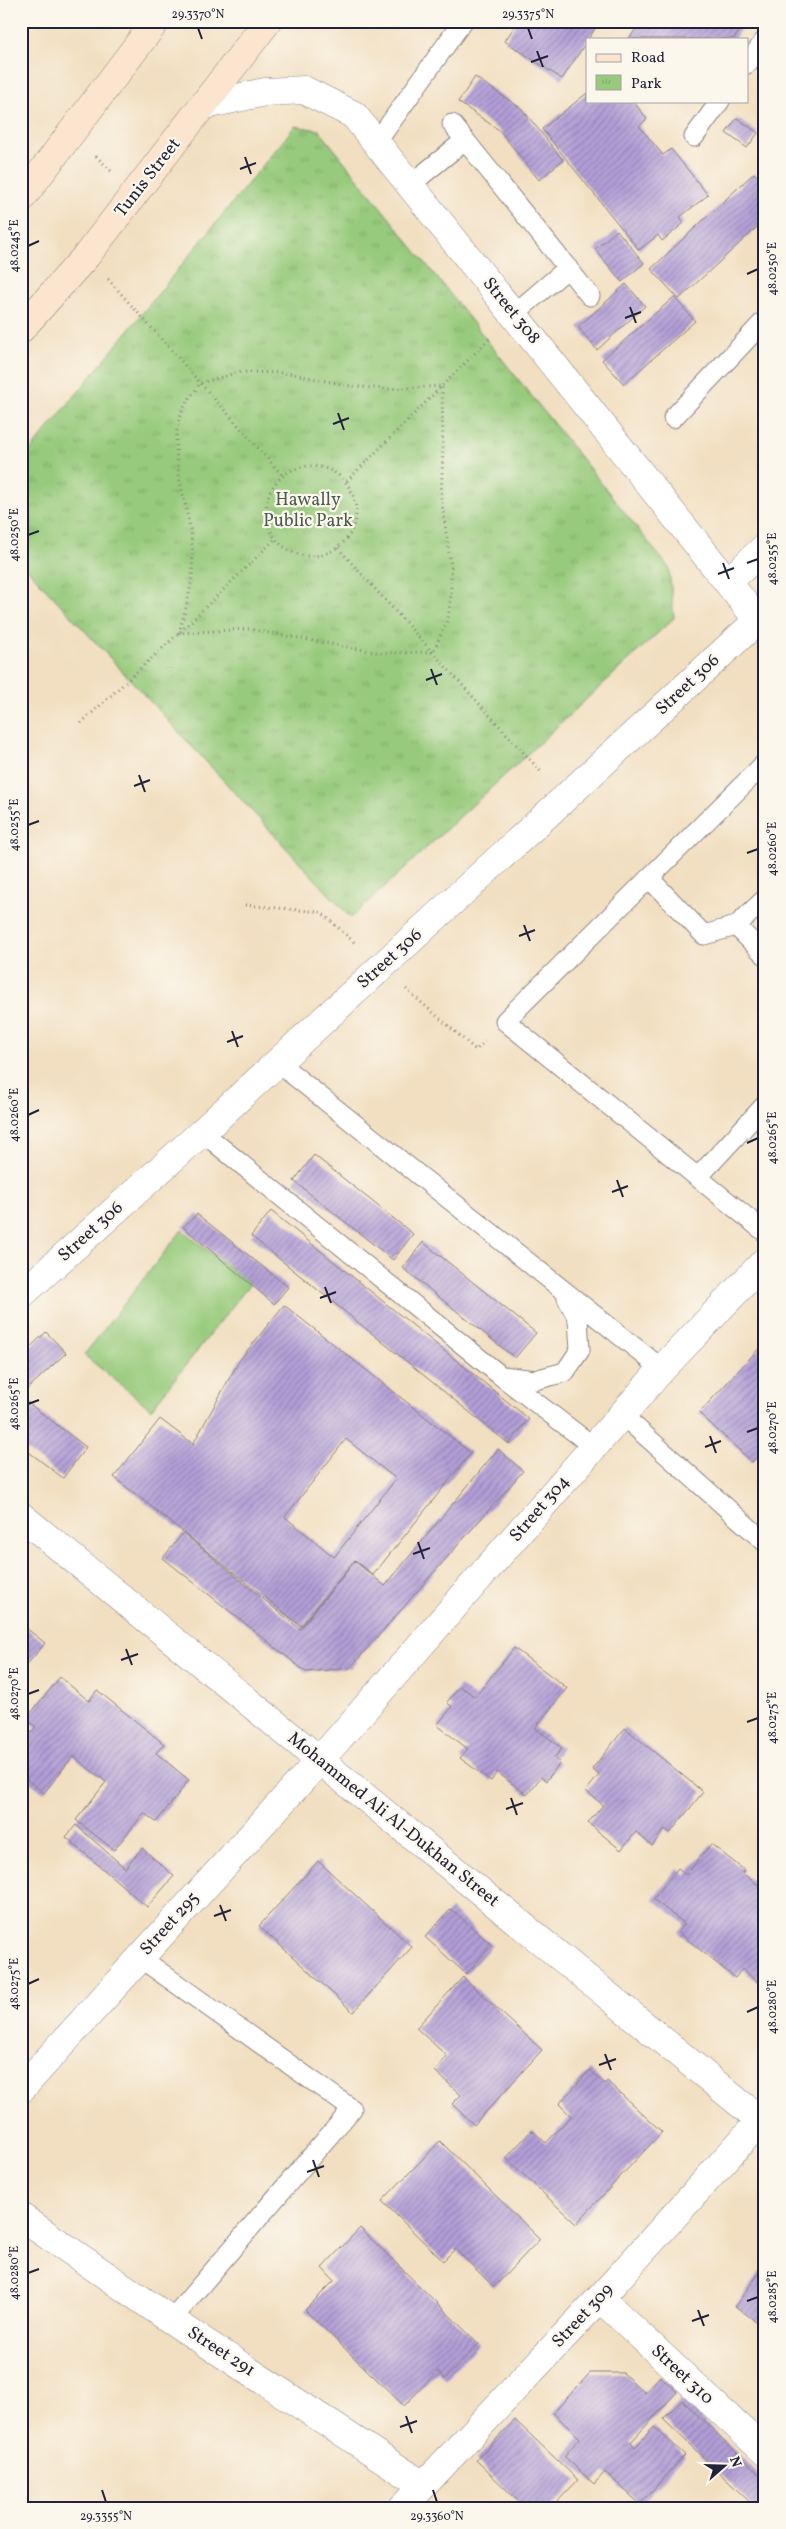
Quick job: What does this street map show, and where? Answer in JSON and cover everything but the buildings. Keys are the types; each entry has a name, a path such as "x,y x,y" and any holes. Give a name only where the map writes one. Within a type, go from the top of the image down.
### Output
{"main road":[{"path":"25,187 72,133 156,21"},
{"name":"Tunis Street","path":"21,329 87,255 205,105 268,21"}],"street":[{"name":"Street 308","path":"205,105 265,92 304,90 354,115 761,625"},
{"path":"728,582 765,547"},
{"name":"Street 306","path":"21,1295 202,1132 565,798 761,625"},
{"name":"Street 304","path":"319,1760 662,1369 765,1261"},
{"name":"Mohammed Ali Al-Dukhan Street","path":"21,1516 763,2122"},
{"name":"Street 295","path":"21,2089 319,1760"},
{"name":"Street 309","path":"402,2508 763,2122"},
{"name":"Street 291","path":"21,2217 171,2320 423,2485"},
{"name":"Street 310","path":"600,2298 765,2452"}],"lane":[{"path":"376,143 463,21"},
{"path":"748,63 765,40"},
{"path":"694,137 719,102"},
{"path":"452,124 590,296"},
{"path":"410,185 465,140"},
{"path":"514,314 568,268"},
{"path":"673,418 765,320"},
{"path":"765,763 505,1021 765,1232"},
{"path":"649,878 704,935 736,926 765,898"},
{"path":"736,926 765,955"},
{"path":"277,1062 662,1369"},
{"path":"698,1177 765,1105"},
{"path":"202,1132 501,1376 594,1447"},
{"path":"501,1376 535,1380 565,1372 580,1350 578,1319 564,1292"},
{"path":"622,1415 765,1542"},
{"path":"139,1957 352,2109 171,2320"}],"path":[{"path":"72,133 135,194"},
{"path":"87,255 282,475"},
{"path":"347,481 514,314"},
{"path":"179,633 192,584 192,542 182,498 177,440 180,418 200,383 240,372 288,374 351,386 384,389 442,386"},
{"path":"433,652 448,619 451,594 451,566 441,497 442,386"},
{"path":"316,465 333,470 347,481 354,494 357,509 355,524 349,537 338,548 326,554 312,556 298,554 275,539 267,523 266,506 271,488 282,475 298,466 316,465"},
{"path":"81,723 179,633 275,539"},
{"path":"338,548 565,798"},
{"path":"179,633 248,629 381,654 433,652"},
{"path":"245,905 321,912 476,1050 505,1021"}],"green space":[{"name":"Hawally Public Park","path":"295,126 319,130 669,568 674,618 351,918 21,562 21,462"},
{"path":"182,1230 250,1284 151,1409 84,1355"}]}
